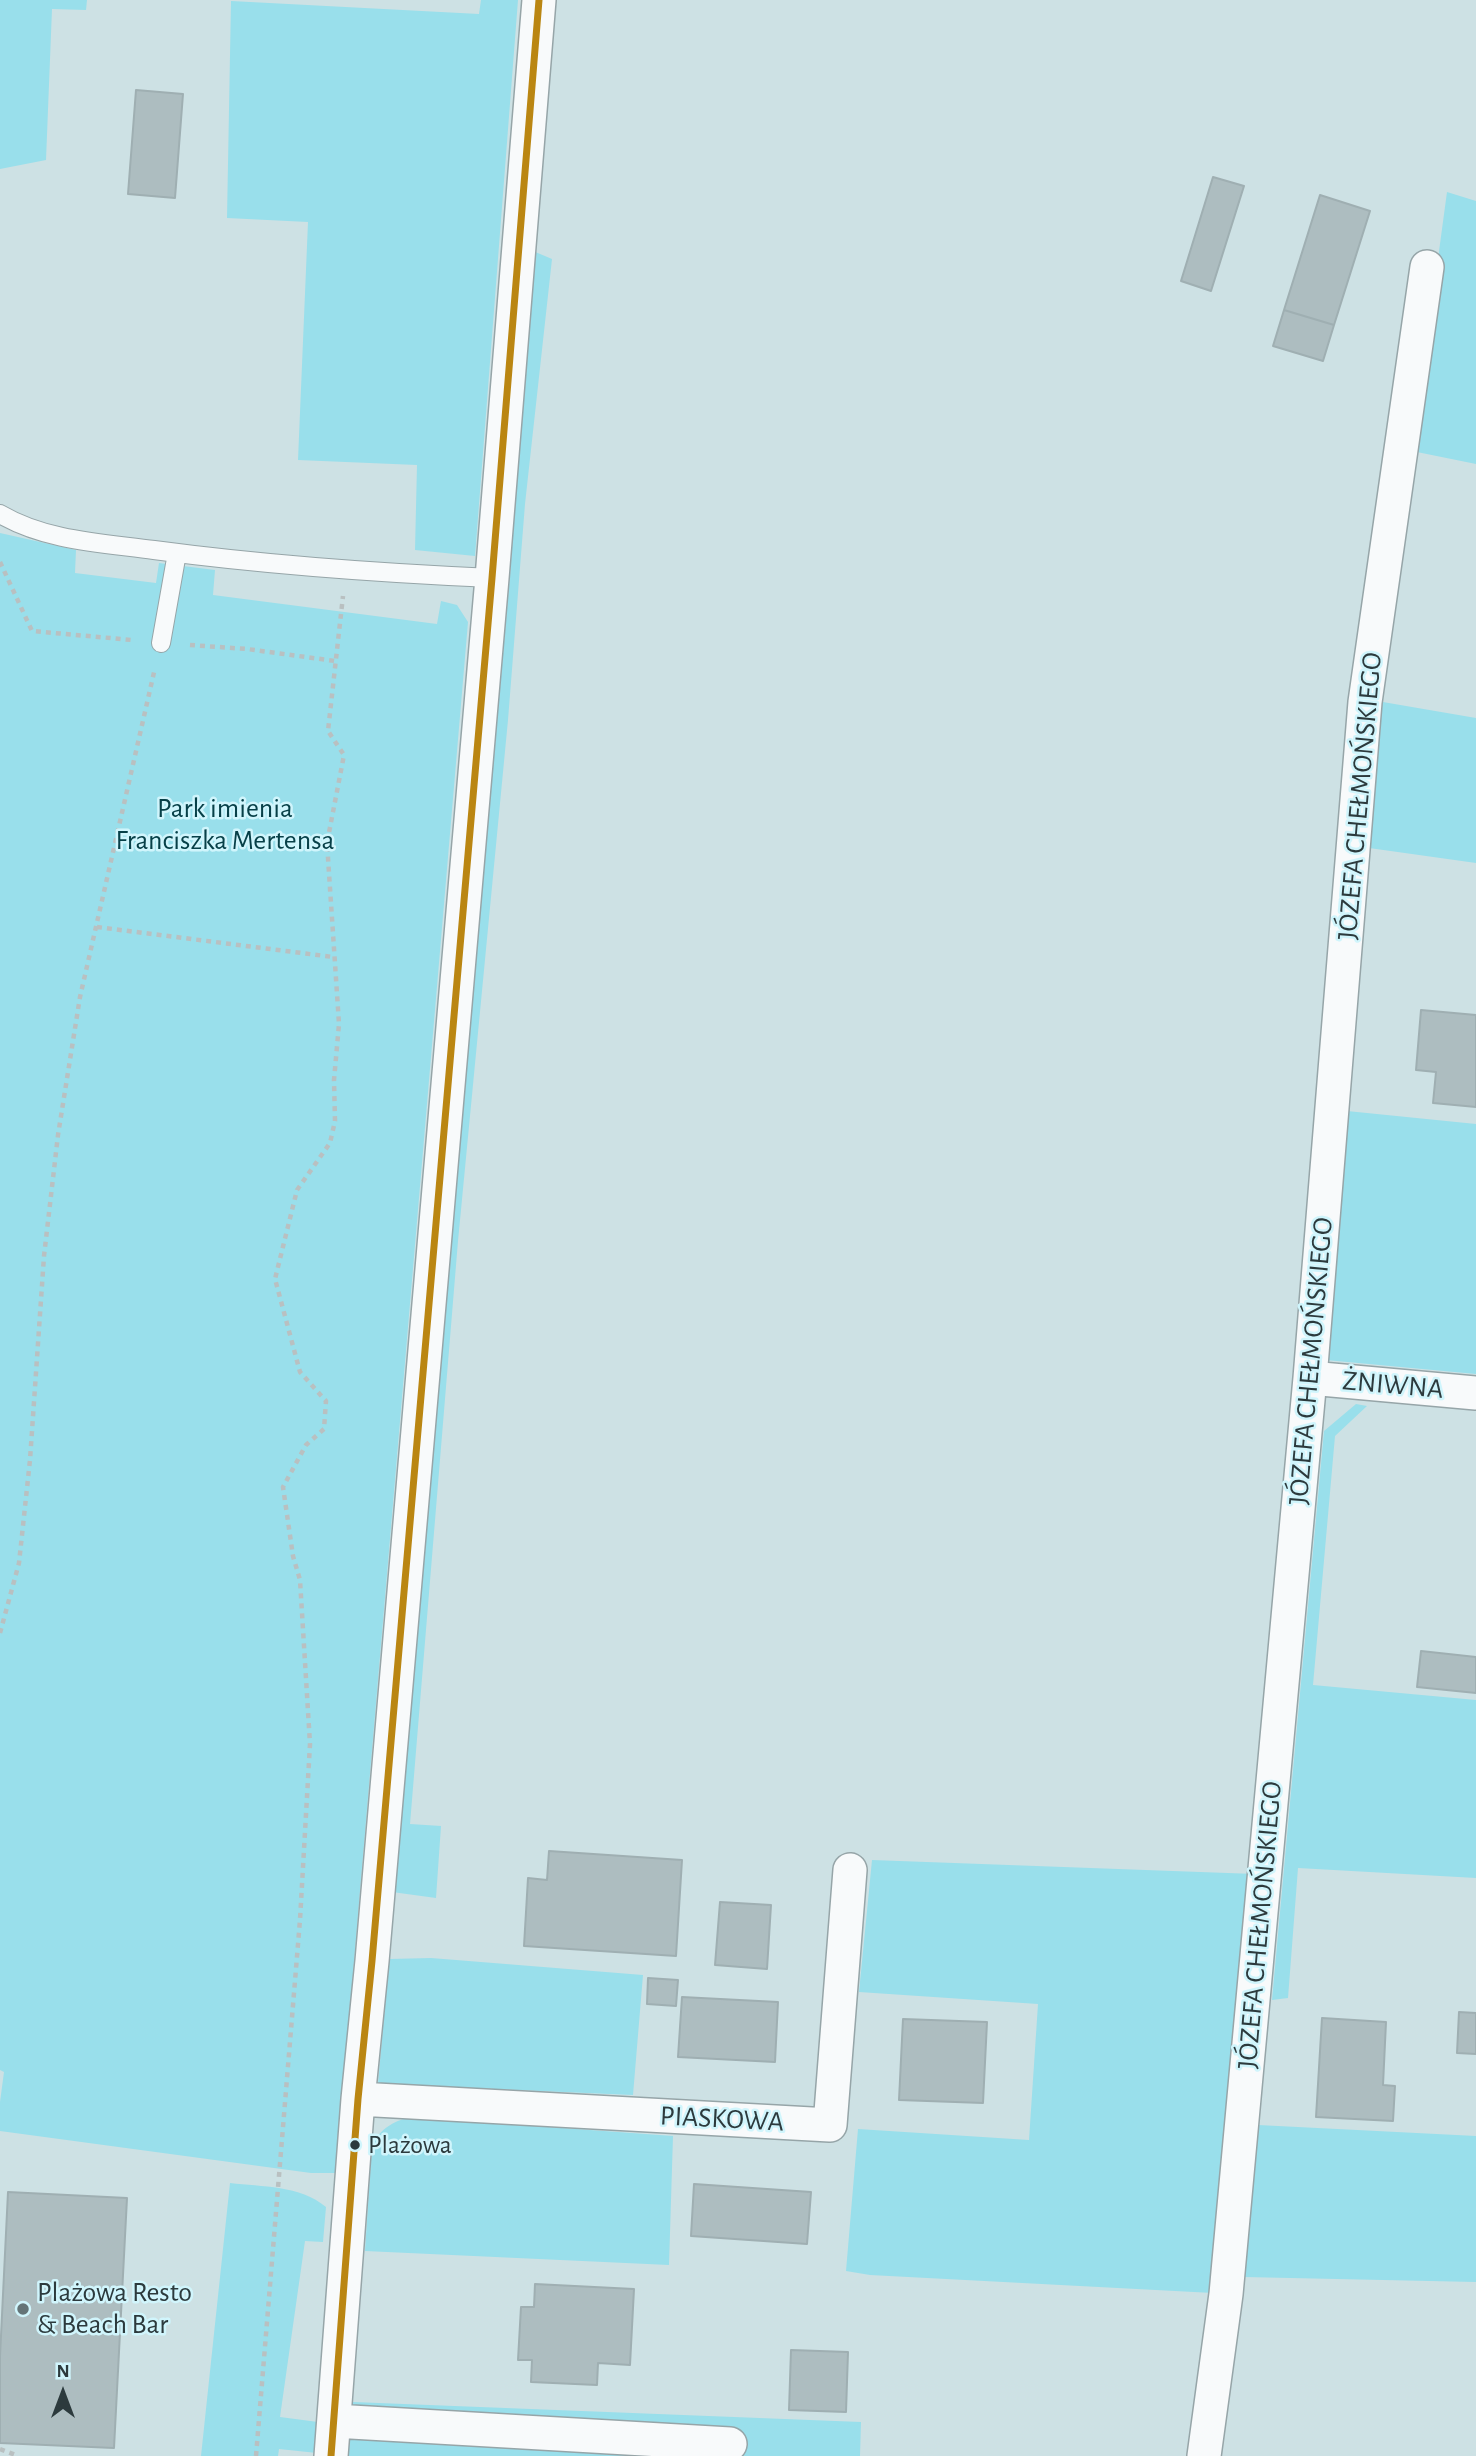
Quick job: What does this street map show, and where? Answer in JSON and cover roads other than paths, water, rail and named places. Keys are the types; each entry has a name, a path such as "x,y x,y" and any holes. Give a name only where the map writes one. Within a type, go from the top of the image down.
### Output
{"street":[{"path":"331,2456 358,2099 492,579 539,0"},
{"name":"JÓZEFA CHEŁMOŃSKIEGO","path":"1204,2456 1227,2280 1310,1378 1366,702 1427,267"},
{"name":"ŻNIWNA","path":"1310,1378 1476,1392"},
{"name":"PIASKOWA","path":"358,2099 831,2125 850,1870"},
{"path":"334,2421 730,2444"}],"lane":[{"path":"0,514 21,526 75,540 348,571 492,579"},
{"path":"161,643 177,553"}],"place":[{"name":"Plażowa","path":"355,2145"},
{"name":"Plażowa Resto & Beach Bar","path":"23,2309"}],"park label":[{"name":"Park imienia Franciszka Mertensa","path":"225,825"}]}
